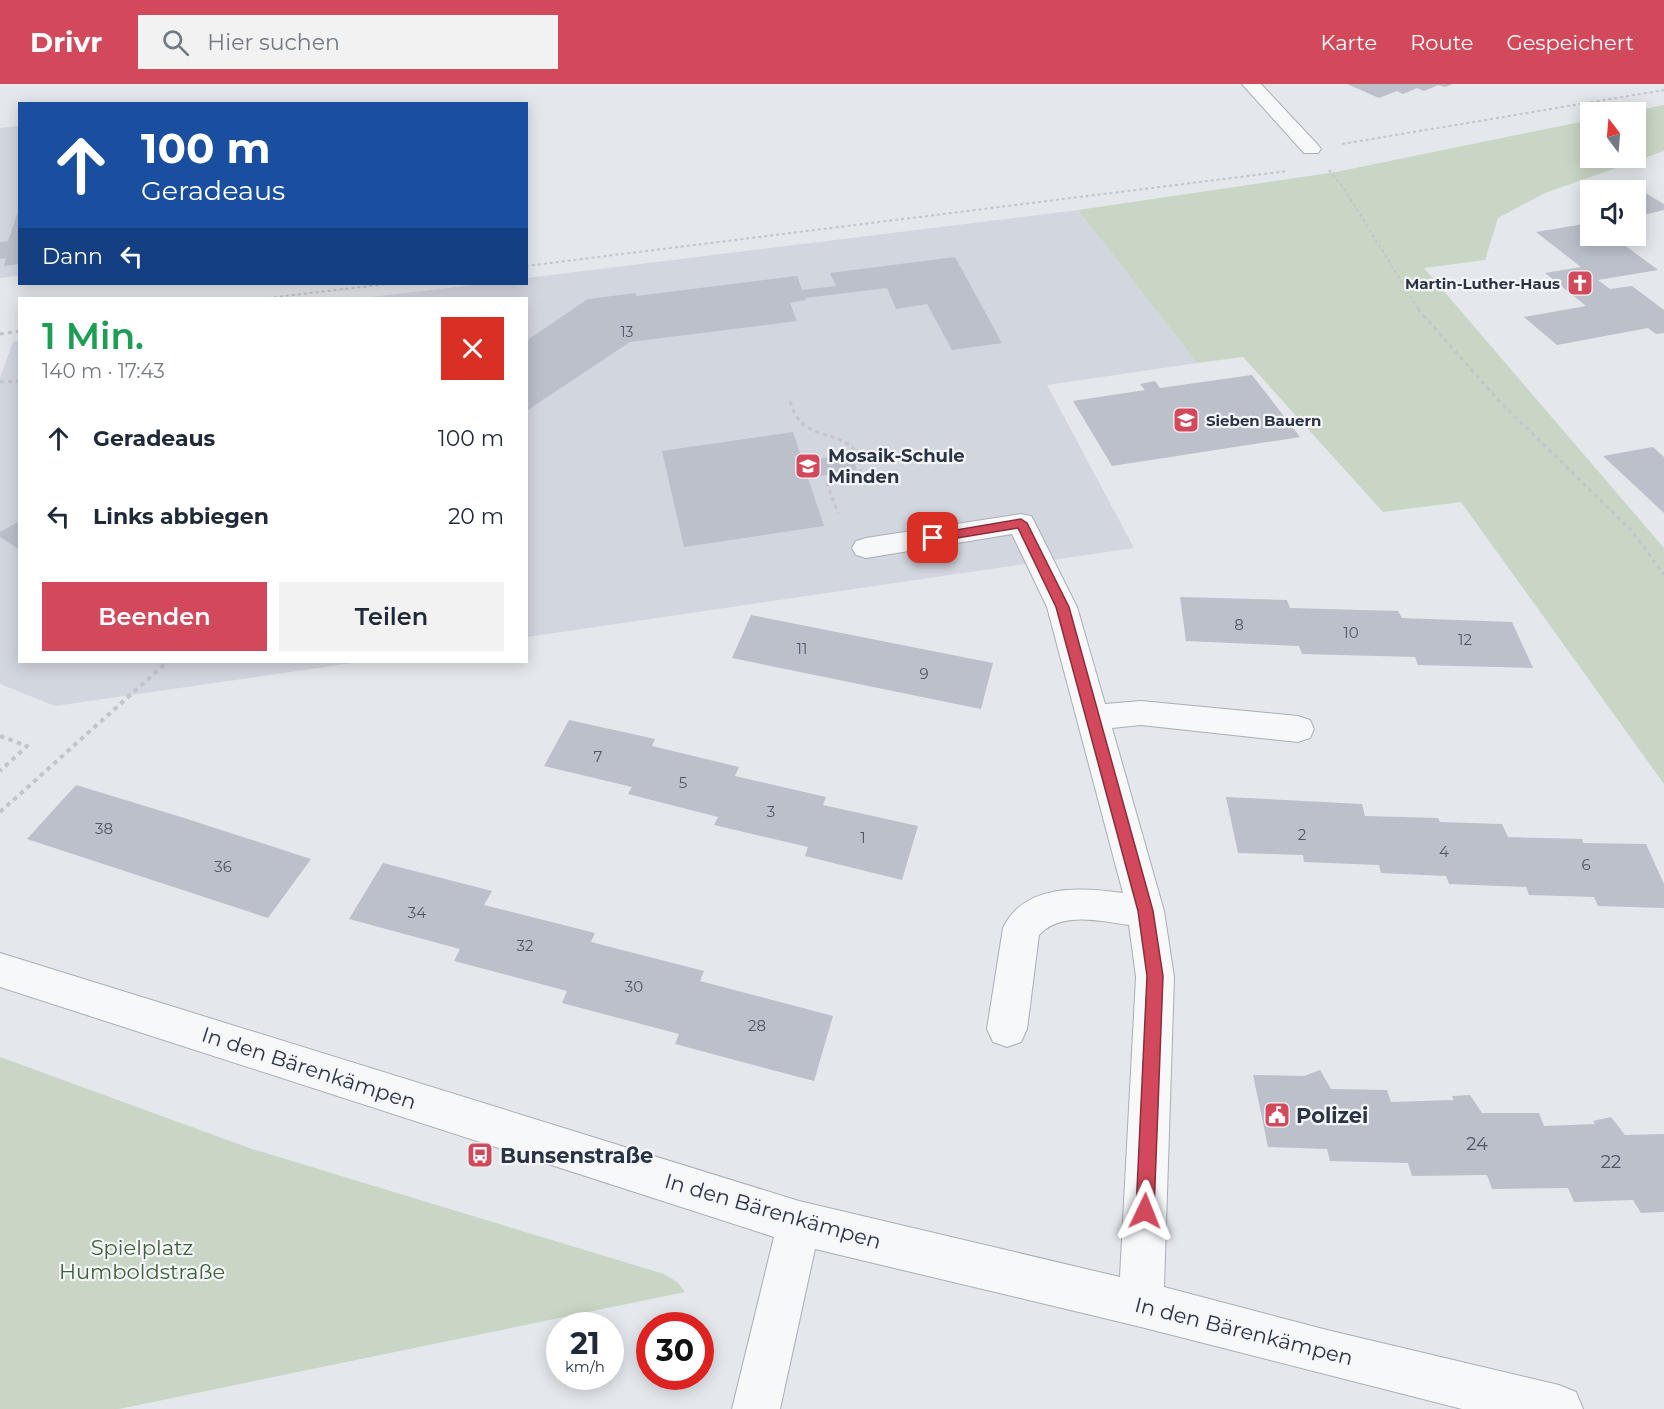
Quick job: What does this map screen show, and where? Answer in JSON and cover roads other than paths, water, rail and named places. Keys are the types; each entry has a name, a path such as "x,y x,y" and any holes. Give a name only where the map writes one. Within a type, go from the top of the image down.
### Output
{"street":[{"path":"1251,84 1311,149"},
{"path":"866,548 1021,523 1062,607 1146,911 1155,976 1141,1305"},
{"path":"1092,717 1140,713 1298,729"},
{"path":"1007,1029 1021,928 1027,920 1049,907 1071,905 1146,911"},
{"name":"In den Bärenkämpen","path":"0,970 799,1222 1559,1409"},
{"path":"756,1409 799,1222"}],"place":[{"name":"Martin-Luther-Haus","path":"1580,283"},
{"name":"Sieben Bauern","path":"1186,420"},
{"name":"Mosaik-Schule Minden","path":"808,466"},
{"name":"Polizei","path":"1277,1115"},
{"name":"Bunsenstraße","path":"480,1155"}],"park label":[{"name":"Spielplatz Humboldstraße","path":"142,1259"}]}
